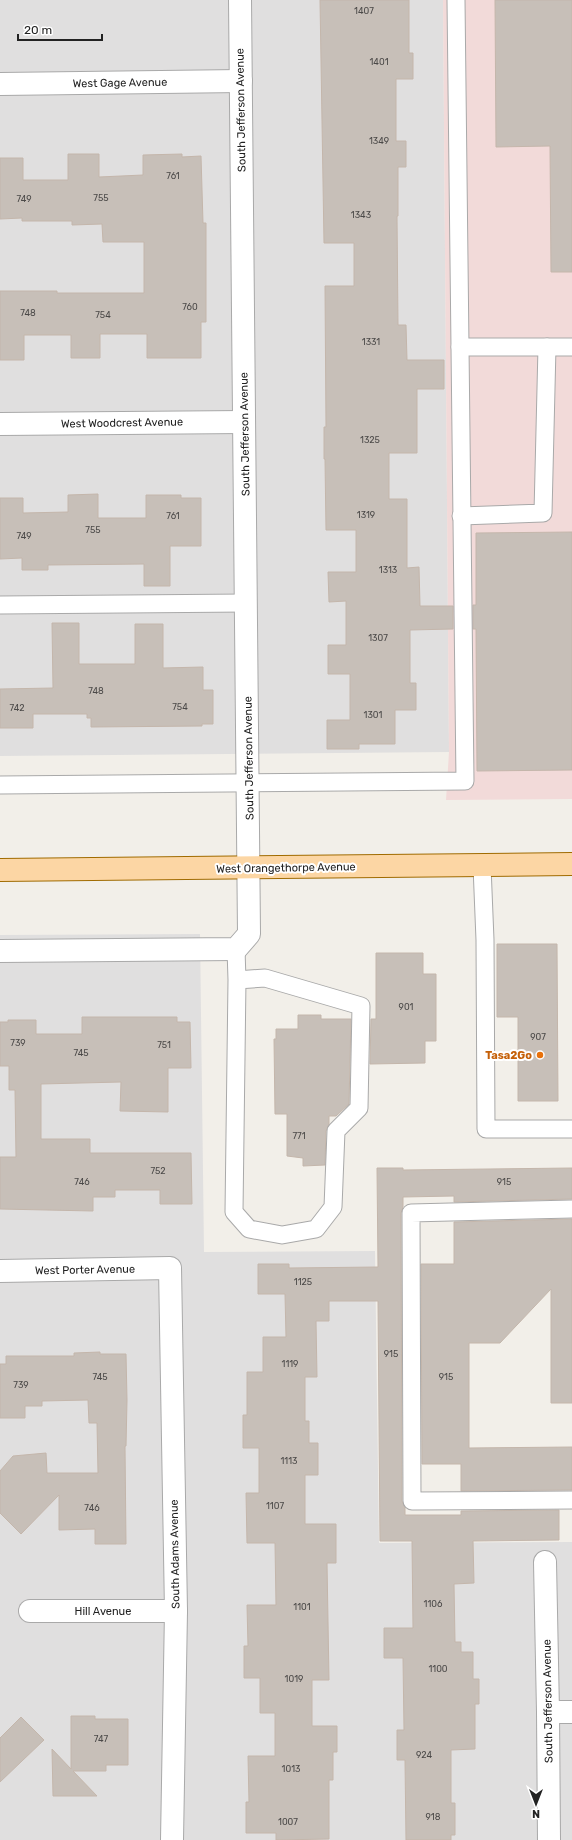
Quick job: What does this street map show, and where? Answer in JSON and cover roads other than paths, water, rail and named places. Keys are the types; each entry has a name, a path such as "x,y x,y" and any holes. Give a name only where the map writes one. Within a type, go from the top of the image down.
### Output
{"main road":[{"name":"West Orangethorpe Avenue","path":"0,870 250,869 572,864"}],"street":[{"name":"South Jefferson Avenue","path":"236,949 250,934 240,0"},
{"name":"West Gage Avenue","path":"0,84 241,81"},
{"name":"West Woodcrest Avenue","path":"0,424 244,422"},
{"path":"0,951 236,949"},
{"name":"West Porter Avenue","path":"0,1271 170,1268"},
{"name":"South Adams Avenue","path":"170,1268 176,1611 172,1840"},
{"name":"South Jefferson Avenue","path":"545,1562 549,1840"},
{"name":"Hill Avenue","path":"30,1611 176,1611"},
{"path":"548,1712 572,1712"}],"lane":[{"path":"0,785 465,781 456,0"},
{"path":"460,347 572,347"},
{"path":"462,516 543,513 547,347"},
{"path":"0,605 247,603"},
{"path":"482,866 485,940 486,1129 572,1129"},
{"path":"236,949 237,980 234,1212 250,1229 282,1235 316,1229 333,1207 336,1131 359,1108 360,1006 265,978 237,980"},
{"path":"572,1209 411,1213 411,1220 412,1501 572,1500"}],"place":[{"name":"Tasa2Go","path":"540,1055"}]}
